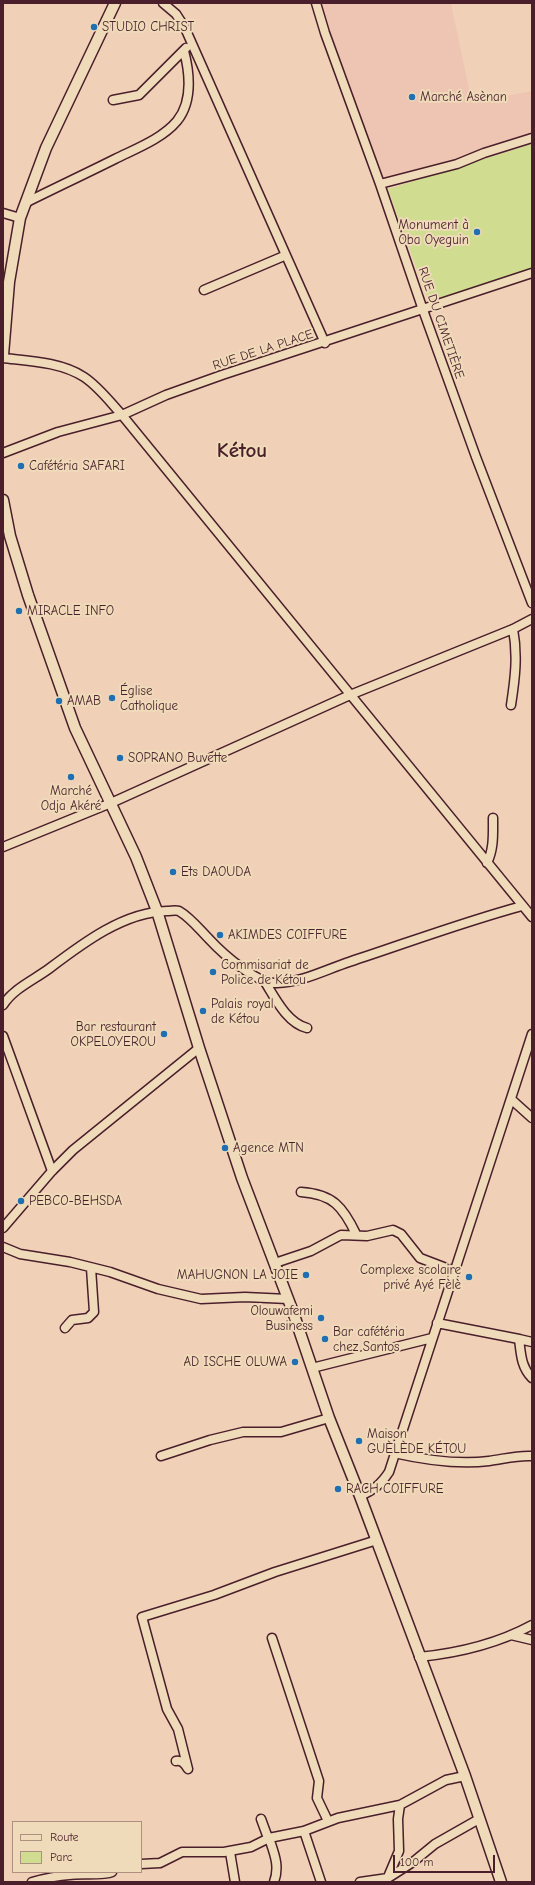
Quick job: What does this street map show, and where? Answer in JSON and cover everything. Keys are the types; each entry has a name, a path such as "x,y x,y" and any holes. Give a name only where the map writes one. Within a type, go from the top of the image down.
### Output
{"main road":[{"path":"3,356 9,282 20,218 46,148 115,3"},
{"path":"3,500 10,536 28,594 74,728 136,857 157,911 198,1048 242,1178 275,1263 329,1418 377,1540 419,1657 465,1776 501,1882"}],"street":[{"path":"163,3 176,14 191,41 284,256 324,343"},
{"name":"RUE DU CIMETIÈRE","path":"316,3 325,33 380,184 423,310 476,457 532,603"},
{"path":"113,100 139,95 170,62 184,51 191,41"},
{"path":"25,203 146,143 178,120 188,97 190,80 184,51"},
{"path":"380,184 457,164 484,153 532,138"},
{"path":"3,214 20,218"},
{"path":"204,290 284,256"},
{"name":"RUE DE LA PLACE","path":"3,454 58,432 122,415 166,396 222,375 324,343 532,273"},
{"path":"3,356 45,363 70,370 84,377 96,387 122,415 532,917"},
{"path":"3,847 111,803 350,695 513,629 532,619"},
{"path":"511,705 516,668 516,646 513,629"},
{"path":"487,863 493,840 493,818"},
{"path":"3,1006 6,998 88,941 122,922 157,911 178,910 217,946 250,973 265,982 276,984 309,978 337,966 447,928 522,906"},
{"path":"265,982 286,1014 301,1027 306,1028"},
{"path":"360,1496 373,1491 381,1483 388,1472 436,1323 512,1100 532,1034"},
{"path":"3,1036 52,1170"},
{"path":"3,1228 52,1170 73,1150 198,1048"},
{"path":"512,1100 532,1118"},
{"path":"301,1192 326,1196 337,1204 356,1234"},
{"path":"275,1263 311,1251 341,1235 356,1234 367,1236 393,1230 400,1234 420,1258 454,1271"},
{"path":"3,1247 20,1254 70,1262 110,1272 158,1289 202,1299 245,1297 288,1299"},
{"path":"65,1328 72,1320 88,1318 94,1312 91,1268"},
{"path":"436,1323 532,1342"},
{"path":"312,1368 432,1338"},
{"path":"519,1339 523,1365 526,1372 532,1378"},
{"path":"160,1456 210,1440 243,1432 281,1432 329,1418"},
{"path":"394,1453 419,1459 457,1462 490,1461 517,1455 532,1456"},
{"path":"176,1761 184,1763 188,1769 178,1729 167,1709 142,1617 214,1595 275,1572 377,1540"},
{"path":"419,1657 443,1655 472,1648 511,1635 532,1624"},
{"path":"511,1635 532,1640"},
{"path":"272,1638 320,1781 317,1798 328,1821"},
{"path":"142,1864 160,1863 182,1852 230,1852 251,1847 268,1838 304,1831 328,1821 351,1814 400,1806 446,1780 465,1776"},
{"path":"388,1878 399,1851 398,1819 400,1806"},
{"path":"261,1819 277,1864 278,1872 274,1882"},
{"path":"360,1882 388,1878 414,1862 436,1844 479,1819"},
{"path":"304,1831 321,1882"},
{"path":"230,1852 236,1882"},
{"path":"32,1882 68,1875 96,1873 106,1875 110,1873"}],"shaded area":[{"name":"Marché Asènan","path":"320,3 454,3 451,4 472,103 532,91 532,136 382,182"}],"green space":[{"path":"532,144 532,269 429,303 388,189"}],"place":[{"name":"STUDIO CHRIST","path":"94,27"},
{"name":"Marché Asènan","path":"412,97"},
{"name":"Monument à Oba Oyeguin","path":"477,232"},
{"name":"Cafétéria SAFARI","path":"21,466"},
{"name":"MIRACLE INFO","path":"19,611"},
{"name":"Église Catholique","path":"112,698"},
{"name":"AMAB","path":"59,701"},
{"name":"SOPRANO Buvette","path":"120,758"},
{"name":"Marché Odja Akéré","path":"71,777"},
{"name":"Ets DAOUDA","path":"173,872"},
{"name":"AKIMDES COIFFURE","path":"220,935"},
{"name":"Commisariat de Police de Kétou","path":"213,972"},
{"name":"Palais royal de Kétou","path":"203,1011"},
{"name":"Bar restaurant OKPELOYEROU","path":"164,1034"},
{"name":"Agence MTN","path":"225,1148"},
{"name":"PEBCO-BEHSDA","path":"21,1201"},
{"name":"MAHUGNON LA JOIE","path":"306,1275"},
{"name":"Complexe scolaire privé Ayé Fèlè","path":"469,1277"},
{"name":"Olouwafemi Business","path":"321,1318"},
{"name":"Bar cafétéria chez Santos","path":"325,1339"},
{"name":"AD ISCHE OLUWA","path":"295,1362"},
{"name":"Maison GUÈLÈDE KÉTOU","path":"359,1441"},
{"name":"RACH COIFFURE","path":"338,1489"}],"district":[{"name":"Kétou","path":"242,451"}]}
